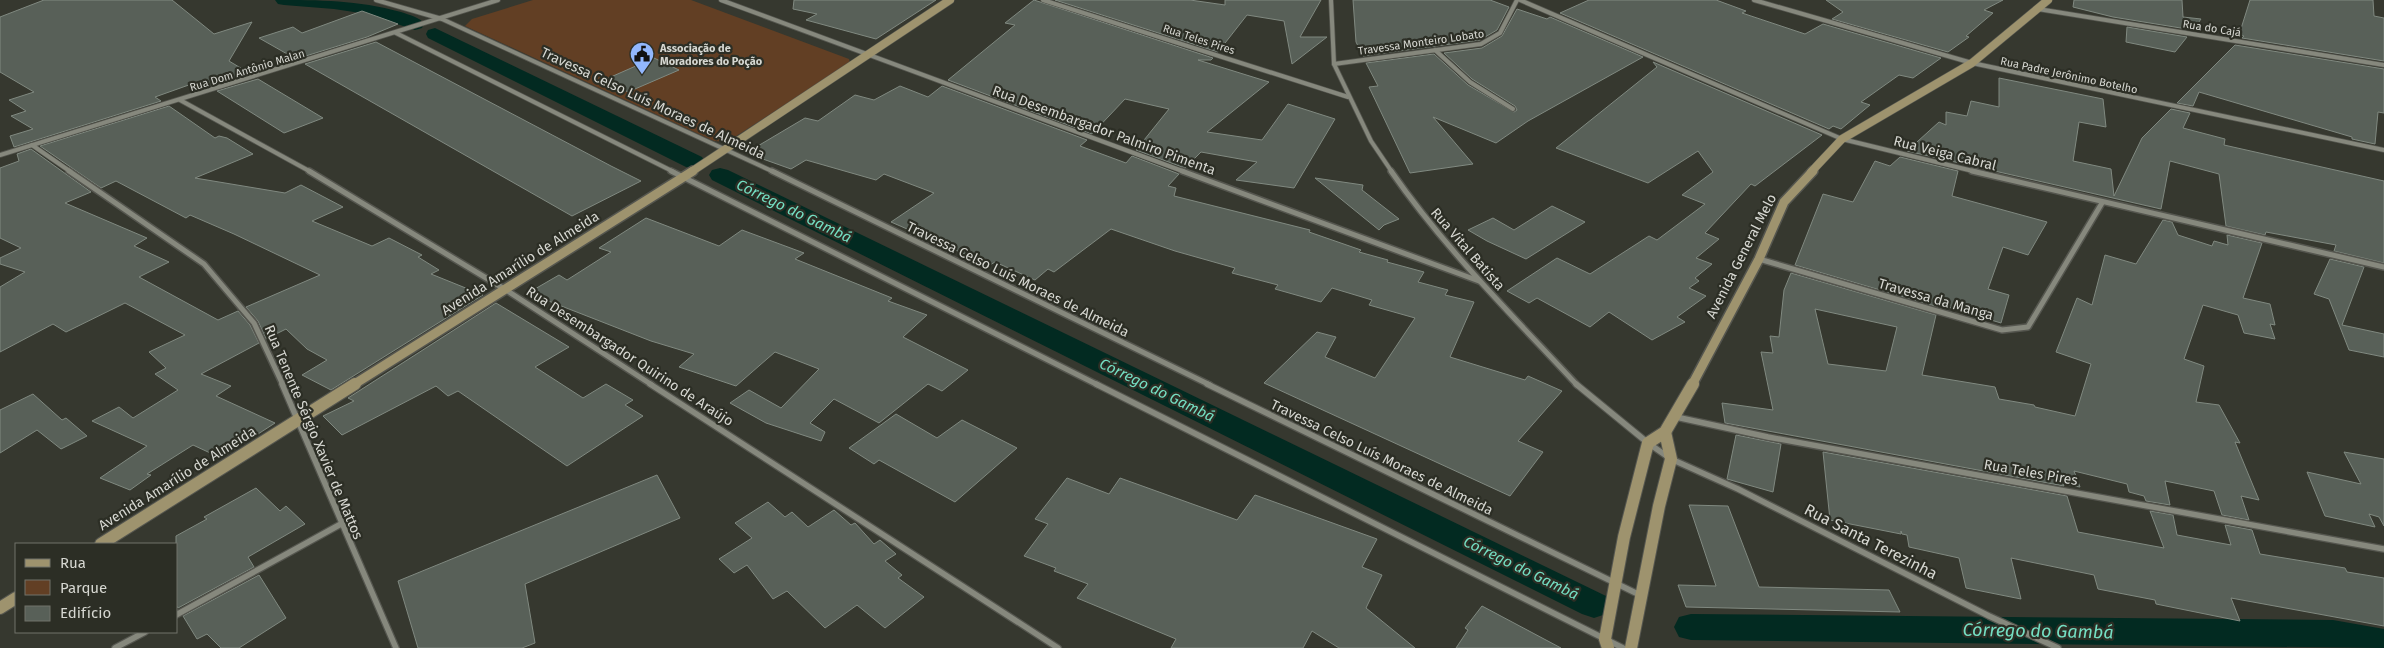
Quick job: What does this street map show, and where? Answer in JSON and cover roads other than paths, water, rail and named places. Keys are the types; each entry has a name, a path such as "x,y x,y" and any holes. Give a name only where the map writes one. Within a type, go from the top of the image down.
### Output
{"main road":[{"name":"Avenida Amarílio de Almeida","path":"103,543 685,176 950,0"},
{"name":"Avenida General Melo","path":"1648,444 1665,432 1675,417 1759,259 1784,202 1842,139 1972,63 2048,0"},
{"path":"1631,648 1659,506 1671,459 1665,432"},
{"path":"1607,644 1624,537 1648,444"},
{"path":"0,608 15,599"}],"street":[{"name":"Travessa Celso Luís Moraes de Almeida","path":"376,0 442,18 727,149 1642,596"},
{"name":"Rua Dom Antônio Malan","path":"0,155 498,0"},
{"name":"Rua Desembargador Palmiro Pimenta","path":"721,0 1480,281"},
{"name":"Rua Teles Pires","path":"1043,0 1348,97"},
{"name":"Rua Vital Batista","path":"1331,0 1334,64 1348,97 1371,141 1412,201 1480,281 1579,387 1648,444 1671,459"},
{"name":"Travessa Monteiro Lobato","path":"1334,64 1481,44 1494,40 1502,31 1519,0"},
{"name":"Rua Veiga Cabral","path":"1519,0 1842,139 2102,203 2384,268"},
{"name":"Rua Padre Jerônimo Botelho","path":"1754,0 1972,63 2384,150"},
{"name":"Rua do Cajá","path":"2037,8 2384,65"},
{"path":"396,33 685,176 1607,644 1623,648"},
{"path":"1435,50 1470,82 1513,109"},
{"name":"Rua Desembargador Quirino de Araújo","path":"180,100 281,154 506,290 1058,648"},
{"name":"Rua Tenente Sérgio Xavier de Mattos","path":"32,145 204,264 254,323 298,419 341,524 396,648"},
{"name":"Travessa da Manga","path":"1759,259 2002,330 2028,326 2102,203"},
{"name":"Rua Teles Pires","path":"1675,417 1768,437 2384,549"},
{"name":"Rua Santa Terezinha","path":"1671,459 1738,489 1989,616 2055,647"},
{"path":"178,613 341,524"},
{"path":"115,648 143,633"}],"waterway":[{"name":"Córrego do Gambá","path":"284,0 351,6 383,13 415,24"},
{"name":"Córrego do Gambá","path":"435,34 694,162"},
{"name":"Córrego do Gambá","path":"720,175 1594,605"},
{"name":"Córrego do Gambá","path":"1691,627 2333,634 2384,643"}],"place":[{"name":"Associação de Moradores do Poção","path":"642,75"}]}
